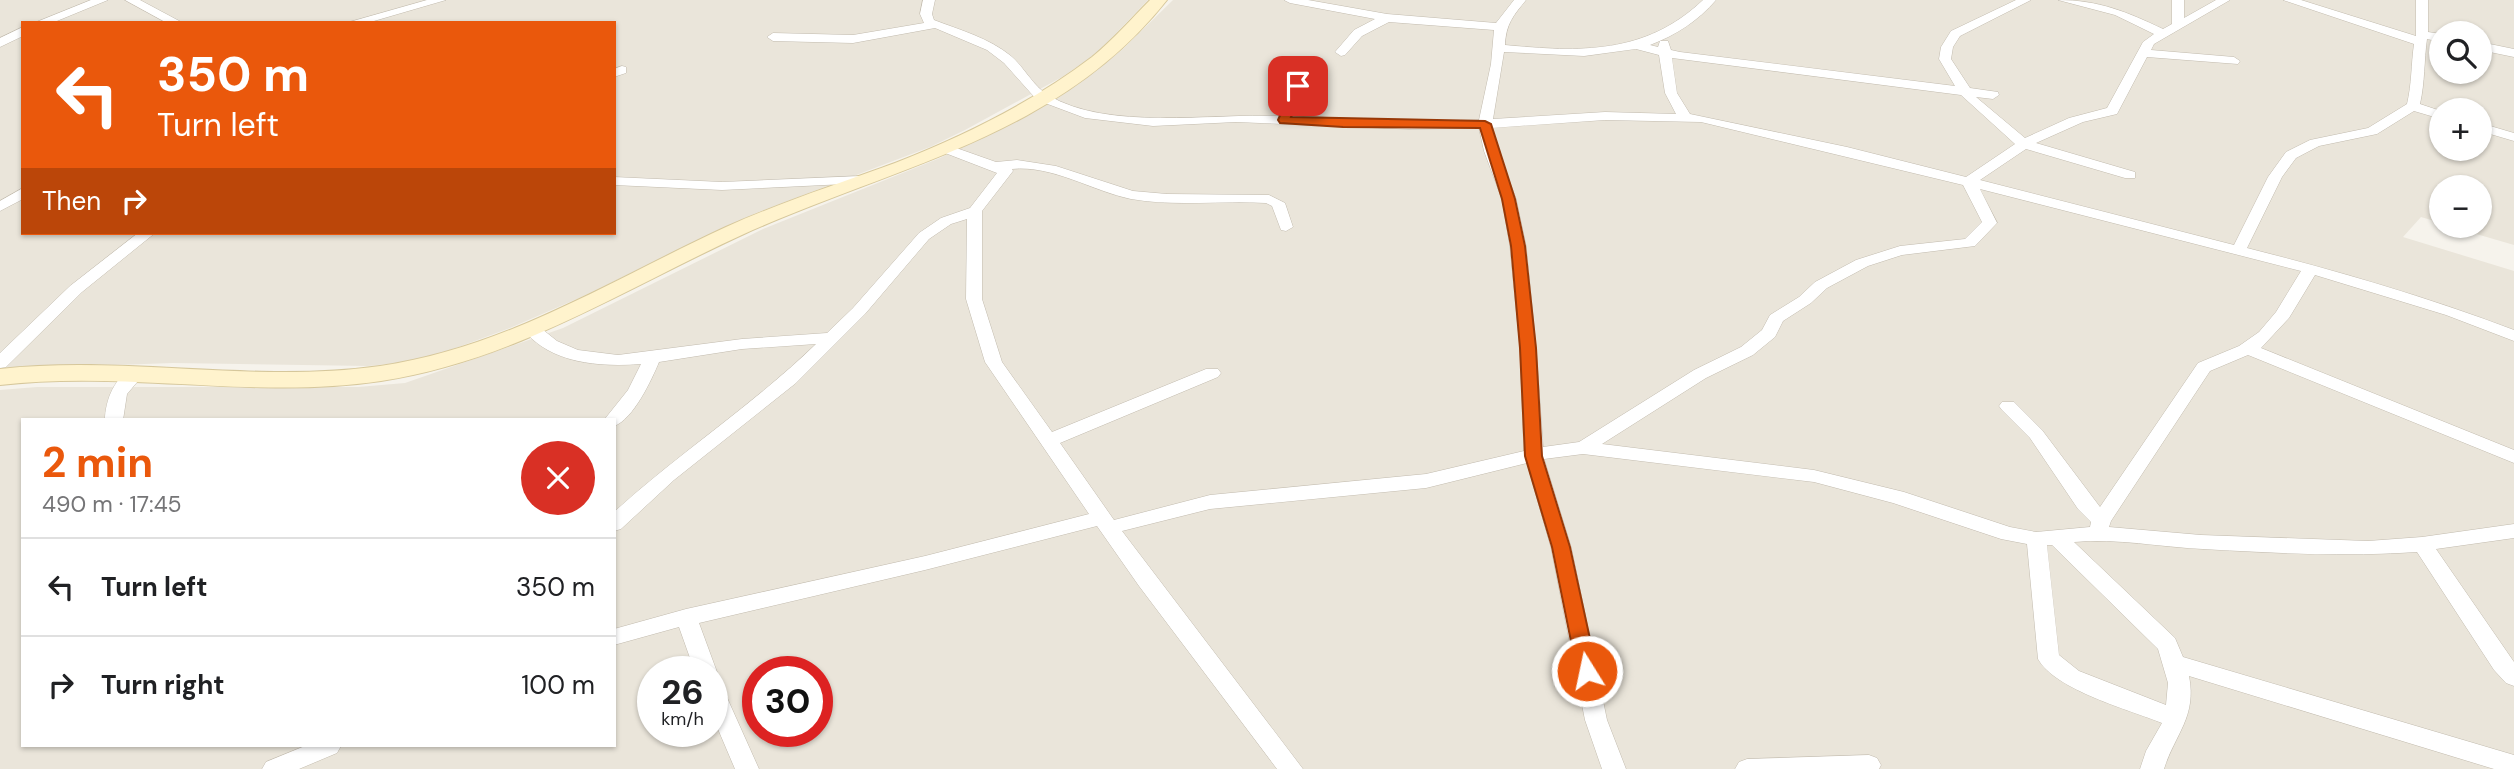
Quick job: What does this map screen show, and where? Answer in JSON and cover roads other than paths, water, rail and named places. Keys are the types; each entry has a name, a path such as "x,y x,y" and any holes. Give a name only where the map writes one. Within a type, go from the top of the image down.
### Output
{"main road":[{"path":"0,377 66,373 243,376 377,374 425,367 474,352 585,306 734,231 945,148 1042,97 1110,51 1159,0"}],"street":[{"path":"45,21 102,0"},
{"path":"131,0 173,21"},
{"path":"360,21 440,0"},
{"path":"929,0 926,14 934,25 1000,53 1042,97 1085,114 1153,122 1236,118 1343,124 1485,124 1605,116 1685,117 1756,130 2311,269 2406,296 2514,336"},
{"path":"1294,0 1387,18 1500,27"},
{"path":"1520,0 1505,16 1500,27 1497,64 1485,124 1491,151 1508,199 1518,246 1528,348 1534,456 1561,547 1597,720 1614,769"},
{"path":"1498,48 1563,53 1629,49 1663,37 1695,16 1710,0"},
{"path":"2025,0 1955,34 1947,47 1945,59 1962,89 2023,144 2130,175"},
{"path":"2064,0 2119,12 2161,33"},
{"path":"2178,0 2178,26"},
{"path":"1969,182 2006,152 2074,120 2112,111 2148,42 2224,0"},
{"path":"2289,0 2429,38"},
{"path":"2238,251 2275,177 2291,155 2315,143 2372,131 2413,106 2419,82 2416,69 2421,38 2422,0"},
{"path":"1341,52 1358,33 1387,18"},
{"path":"773,37 831,40 934,25"},
{"path":"0,43 21,32"},
{"path":"1663,37 1671,93 1685,117"},
{"path":"1640,46 1665,52 1993,95"},
{"path":"2492,48 2514,53"},
{"path":"2144,53 2234,61"},
{"path":"1284,120 1306,68"},
{"path":"2413,106 2429,111"},
{"path":"2492,131 2514,137"},
{"path":"616,522 667,475 790,379 859,311 925,236 946,221 975,211 1004,176 1006,171 998,166 945,148"},
{"path":"998,166 1032,163 1055,167 1091,185 1149,197 1269,199 1278,203 1286,227"},
{"path":"616,181 722,186 861,180"},
{"path":"1583,448 1669,393 1747,351 1769,333 1776,318 1805,300 1821,285 1863,263 1900,251 1970,243 1990,223 1969,182"},
{"path":"0,207 21,193"},
{"path":"0,207 21,205"},
{"path":"975,211 973,289 982,331 994,362 1146,580 1291,769"},
{"path":"0,363 76,289 144,235"},
{"path":"2100,527 2204,367 2221,357 2248,349 2280,318 2294,300 2311,269"},
{"path":"531,329 548,345 588,358 621,362 714,348 831,338"},
{"path":"2248,349 2514,457"},
{"path":"615,418 627,405 646,375 652,358"},
{"path":"1047,441 1212,373"},
{"path":"114,418 114,404 121,387 135,374"},
{"path":"2008,406 2036,434 2100,527"},
{"path":"616,636 686,617 925,563 1223,500 1315,494 1429,480 1556,450 1583,448 1814,475 1897,497 2008,534 2046,538 2100,527 2280,546 2368,548 2422,544 2514,531"},
{"path":"2046,538 2167,644 2179,683 2177,719 2158,751 2152,769"},
{"path":"2046,538 2049,659 2071,677 2177,719"},
{"path":"2422,544 2496,655 2514,677"},
{"path":"686,617 700,656"},
{"path":"2175,663 2514,765"},
{"path":"728,725 747,769"},
{"path":"274,769 327,747"},
{"path":"1748,769 1869,765"}]}
